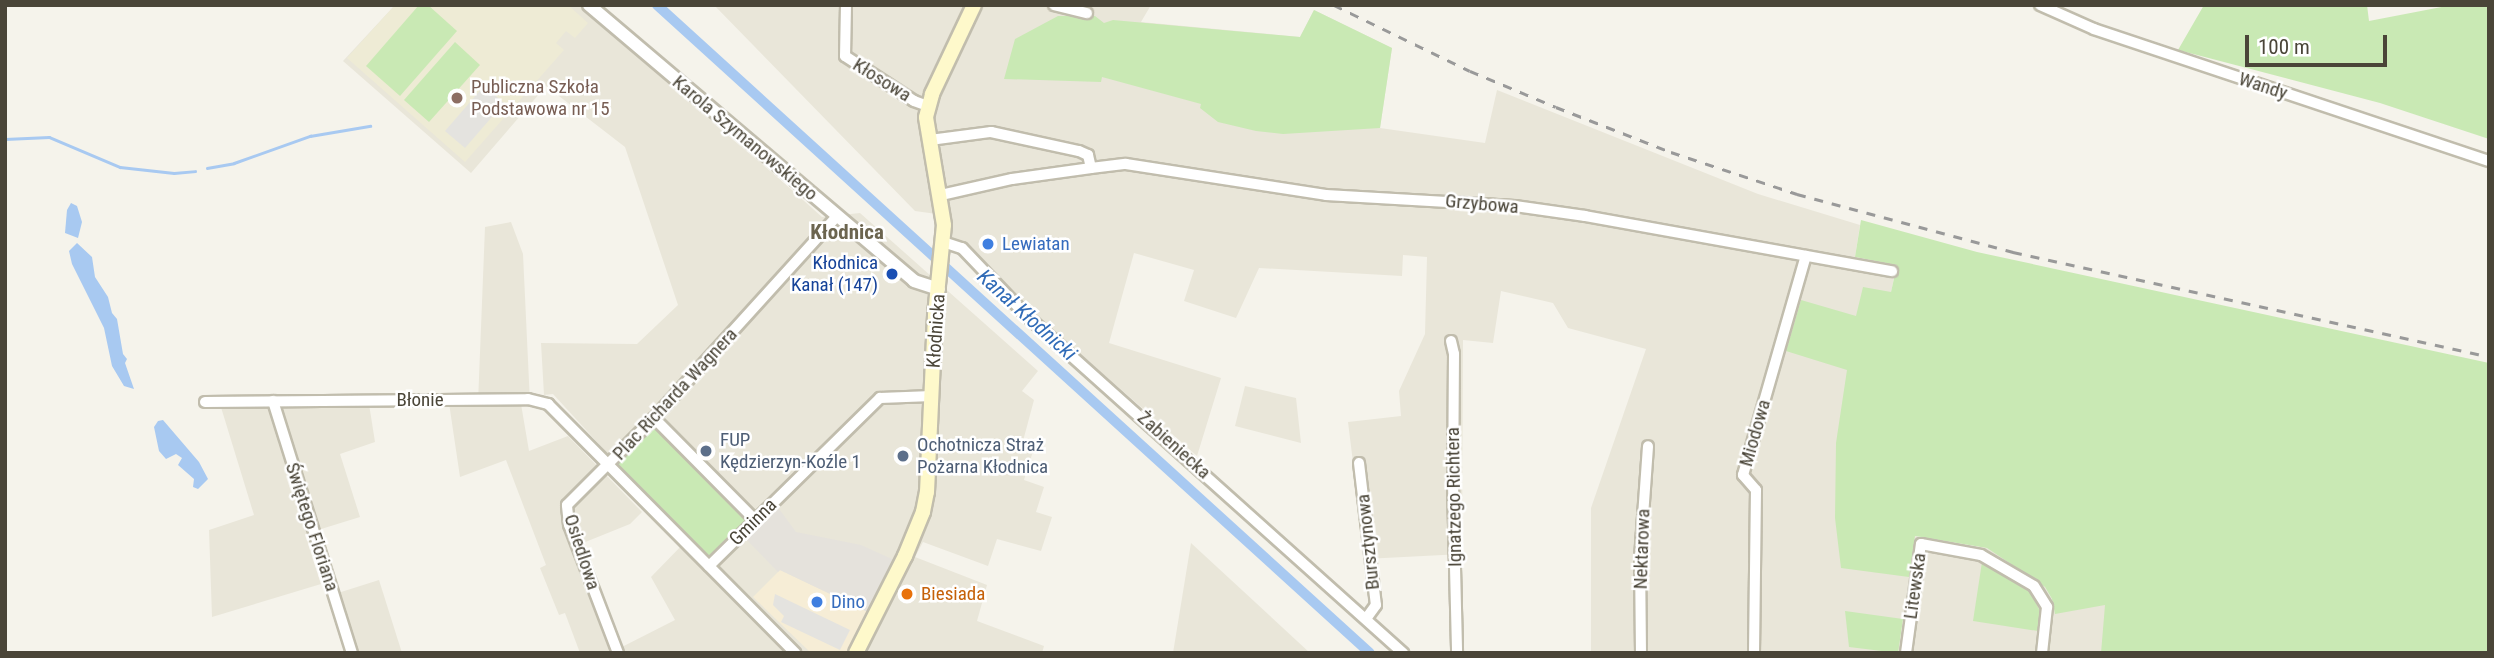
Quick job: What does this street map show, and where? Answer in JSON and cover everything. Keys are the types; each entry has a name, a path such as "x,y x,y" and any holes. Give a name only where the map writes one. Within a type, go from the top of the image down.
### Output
{"main road":[{"name":"Kłodnicka","path":"856,653 905,556 923,512 929,474 943,245 941,195 930,140 928,106 974,5"}],"street":[{"name":"Karola Szymanowskiego","path":"589,5 914,281 939,289"},
{"name":"Kłosowa","path":"846,5 845,56 914,101 928,106"},
{"path":"1054,5 1087,13"},
{"name":"Wandy","path":"2040,5 2094,29 2489,161"},
{"path":"930,140 991,132 1079,151 1088,155 1091,168"},
{"name":"Grzybowa","path":"941,195 1012,179 1126,164 1326,195 1527,208 1892,271"},
{"name":"Plac Richarda Wagnera","path":"709,566 608,465 837,216"},
{"name":"Żabieniecka","path":"943,245 962,248 1028,317 1403,653"},
{"name":"Miodowa","path":"1754,653 1756,490 1743,475 1806,256"},
{"name":"Ignatzego Richtera","path":"1451,341 1454,354 1453,485 1457,653"},
{"name":"Gminna","path":"709,566 880,398 932,396"},
{"name":"Błonie","path":"205,401 528,399 548,404 608,465"},
{"name":"Świętego Floriana","path":"273,401 352,653"},
{"path":"654,418 755,520"},
{"name":"Nektarowa","path":"1641,653 1640,558 1648,446"},
{"name":"Bursztynowa","path":"1359,463 1376,605 1366,619"},
{"name":"Osiedlowa","path":"608,465 567,505 569,525 618,653"},
{"name":"Litewska","path":"1906,653 1921,544 1981,555 2034,586 2047,607 2042,653"},
{"path":"709,566 795,653"}],"shaded area":[{"path":"395,5 585,5 822,217 860,213 1038,371 1022,391 1034,400 1023,441 1035,445 1024,480 1044,487 1036,512 1052,517 1041,551 997,539 988,566 923,542 915,557 987,585 977,621 1044,646 1042,653 580,653 565,613 559,615 540,568 546,565 506,460 460,477 449,403 478,403 485,227 511,222 523,254 530,403 521,404 529,451 568,436 642,512 630,524 573,547 614,651 675,620 651,577 687,540 553,394 544,395 541,343 637,344 678,305 625,147 546,86 471,173 343,61"},
{"name":"Publiczna Szkoła Podstawowa nr 15","path":"395,5 568,5 588,23 575,38 566,31 556,43 564,50 465,162 347,58"},
{"path":"714,5 1151,5 1141,22 1300,37 1314,10 1392,48 1380,128 1485,143 1497,90 1758,194 1860,225 1855,257 1897,264 1891,292 1848,369 1914,536 1987,548 2034,577 2045,587 2052,599 2106,604 2102,653 1591,653 1591,508 1646,349 1568,328 1553,303 1501,291 1493,343 1463,340 1462,554 1365,559 1348,422 1401,416 1399,391 1425,334 1427,257 1403,255 1402,276 1259,268 1236,318 1184,301 1194,270 1134,253 1109,343 1221,378 1197,456 1013,295 986,263 952,237 951,216 915,211"},
{"path":"484,86 504,103 465,148 445,131"},
{"path":"1245,386 1296,398 1301,443 1235,426"},
{"path":"220,404 369,404 375,442 340,454 360,517 305,534 321,584 212,617 209,530 254,515"},
{"path":"777,506 796,532 861,545 894,560 868,612 780,570 778,572 745,538"},
{"path":"1191,543 1310,653 1173,653"},
{"path":"780,570 868,612 846,653 811,653 753,597"},
{"path":"379,580 402,653 356,653 338,593"},
{"path":"775,594 850,630 840,650 781,622 784,616 773,605"}],"green space":[{"path":"419,5 428,5 457,31 400,96 366,66"},
{"path":"2204,5 2367,5 2369,21 2452,5 2489,5 2489,139 2380,103 2178,50"},
{"path":"1314,10 1392,48 1380,128 1283,134 1256,131 1218,122 1200,108 1201,104 1102,77 1101,82 1004,79 1015,39 1058,16 1095,16 1104,23 1113,20 1300,37"},
{"path":"455,42 480,65 429,122 404,100"},
{"path":"1861,220 1977,252 2489,363 2489,653 2101,653 2105,605 2055,614 2052,599 2045,587 1987,548 1915,536 1909,577 1841,568 1835,518 1836,443 1847,370 1786,351 1801,300 1856,316 1863,287 1891,292 1897,265 1855,257"},
{"path":"656,426 749,520 712,556 706,556 616,466"},
{"path":"1982,562 2030,591 2040,611 2038,631 1973,621"},
{"path":"1845,611 1903,619 1898,653 1849,647"}],"water":[{"path":"71,203 77,206 82,222 78,238 65,233 67,210"},
{"path":"77,243 92,257 95,277 108,297 112,313 117,319 123,354 127,359 125,363 134,389 124,386 112,366 104,328 72,264 69,251"},
{"path":"163,420 199,462 208,479 198,489 193,487 194,479 178,465 182,458 176,454 166,459 159,451 154,427 158,421"}],"waterway":[{"name":"Kanał Kłodnicki","path":"657,5 1370,653"},
{"path":"207,168 234,163 310,136 370,126"},
{"path":"5,139 49,137 120,167 174,173 195,171"}],"railway":[{"path":"1334,5 1470,71 1556,107 1671,152 1797,194 2013,252 2489,357"}],"place":[{"name":"Publiczna Szkoła Podstawowa nr 15","path":"457,98"},
{"name":"Lewiatan","path":"988,244"},
{"name":"Kłodnica Kanał (147)","path":"892,274"},
{"name":"FUP Kędzierzyn-Koźle 1","path":"706,451"},
{"name":"Ochotnicza Straż Pożarna Kłodnica","path":"903,456"},
{"name":"Biesiada","path":"907,594"},
{"name":"Dino","path":"817,602"}],"district":[{"name":"Kłodnica","path":"847,232"}]}
